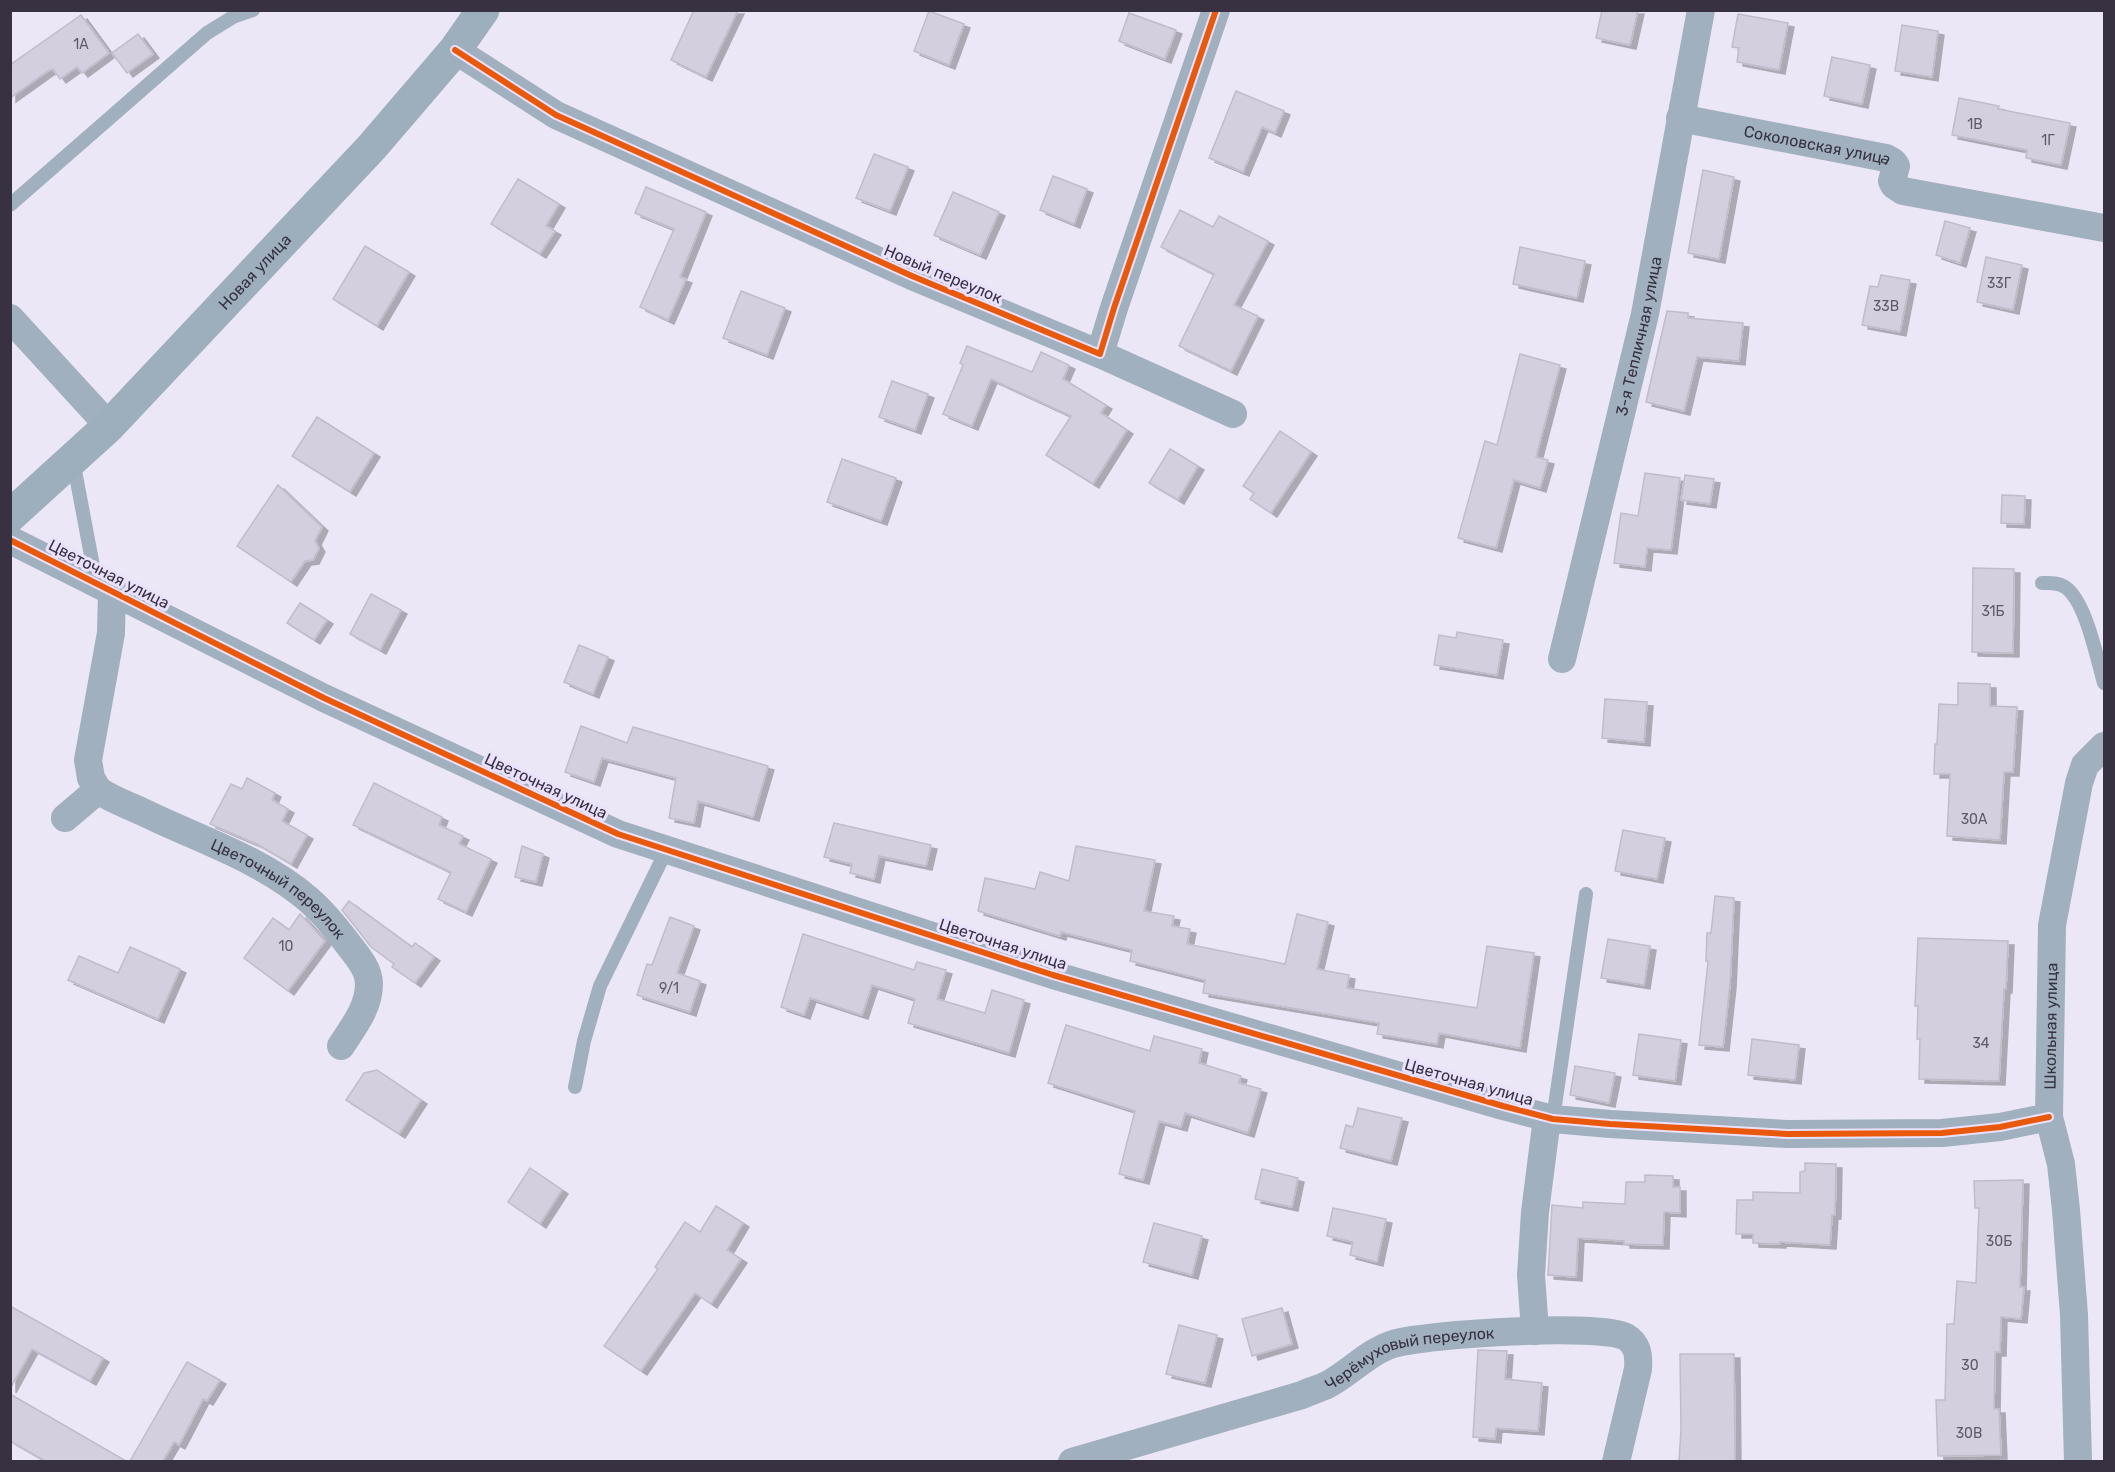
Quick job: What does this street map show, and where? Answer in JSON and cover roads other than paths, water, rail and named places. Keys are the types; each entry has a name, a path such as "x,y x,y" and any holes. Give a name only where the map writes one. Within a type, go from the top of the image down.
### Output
{"main road":[{"name":"Новая улица","path":"10,516 109,426 371,148 455,50 483,10"}],"street":[{"path":"1100,354 1216,10"},
{"name":"3-я Тепличная улица","path":"1562,659 1645,314 1701,10"},
{"name":"Новый переулок","path":"455,50 556,115 912,276 1100,354 1233,414"},
{"name":"Соколовская улица","path":"1680,118 1886,158 1896,166 1892,181 1894,185 1903,191 2104,228"},
{"path":"10,318 109,426"},
{"name":"Цветочная улица","path":"10,540 324,698 618,834 1053,975 1550,1118 1610,1124 1787,1134 1942,1133 2000,1127 2049,1117"},
{"path":"65,818 98,790 90,778 88,760 89,743 111,633 104,586"},
{"name":"Школьная улица","path":"2078,1461 2074,1315 2066,1210 2061,1164 2049,1117 2052,925 2079,783 2085,765 2104,746"},
{"name":"Цветочный переулок","path":"98,790 111,799 138,809 247,860 281,879 308,899 332,923 364,968 369,982 369,992 363,1011 341,1046"},
{"path":"1535,1331 1532,1275 1535,1212 1550,1118"},
{"name":"Черёмуховый переулок","path":"1086,1460 1327,1385 1373,1353 1393,1344 1421,1339 1535,1331 1607,1332 1620,1334 1635,1344 1639,1355 1638,1369 1616,1461"}],"lane":[{"path":"10,205 207,33 232,17 253,10"},
{"path":"72,460 104,586"},
{"path":"2042,583 2056,583 2066,587 2081,608 2104,683"},
{"path":"575,1087 586,1030 600,986 667,849"},
{"path":"1550,1118 1586,894"}]}
